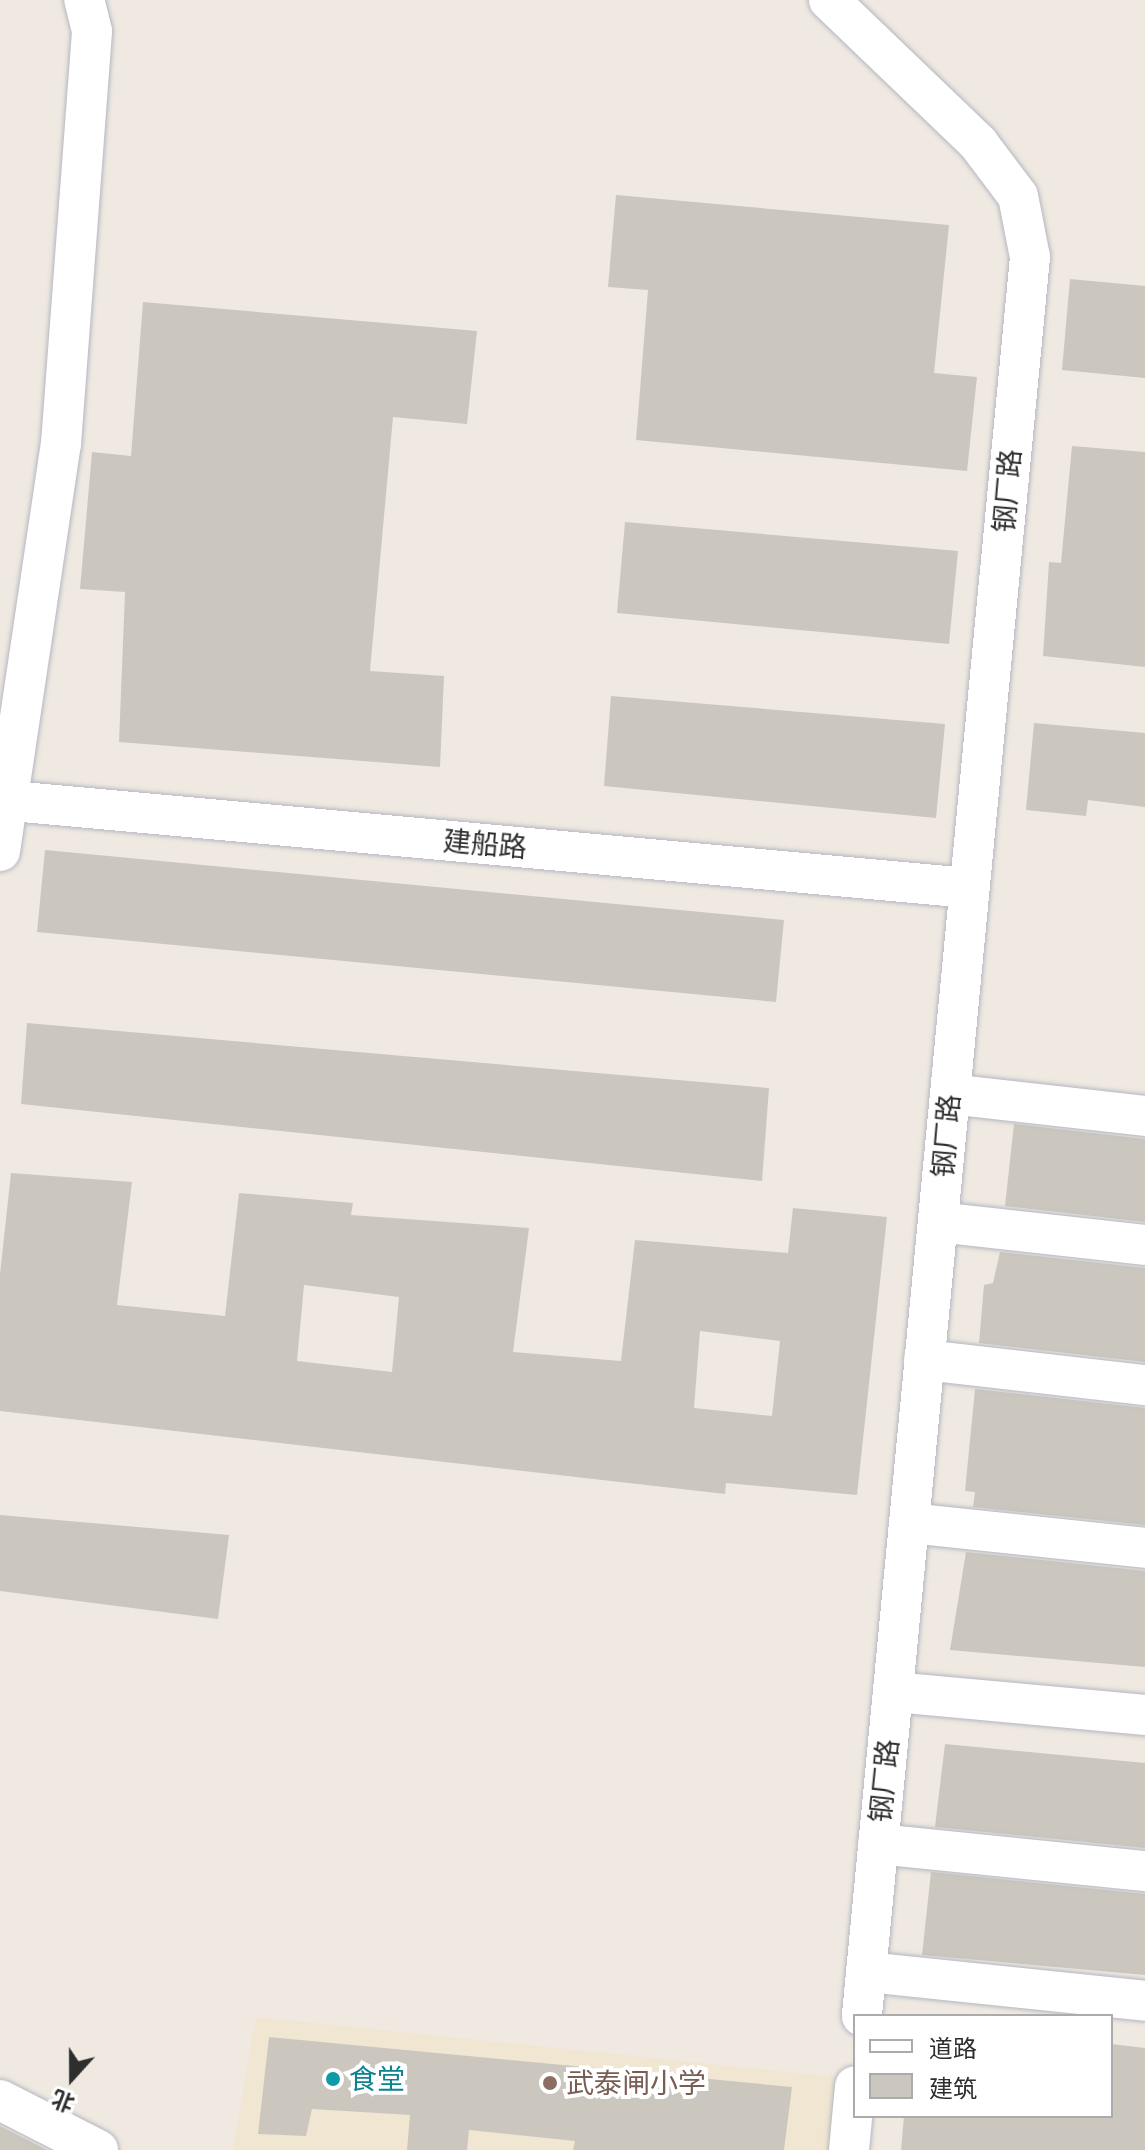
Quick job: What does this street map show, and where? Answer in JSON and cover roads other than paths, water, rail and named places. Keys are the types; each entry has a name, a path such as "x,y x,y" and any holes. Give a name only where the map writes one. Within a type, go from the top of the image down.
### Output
{"street":[{"path":"0,851 4,800 61,444 92,31 84,0"},
{"name":"钢厂路","path":"829,0 978,143 1018,196 1030,257 862,2014"},
{"name":"建船路","path":"4,800 969,888"},
{"path":"950,1094 1145,1116"},
{"path":"938,1222 1145,1245"},
{"path":"924,1360 1145,1385"},
{"path":"909,1523 1145,1548"},
{"path":"893,1692 1145,1715"},
{"path":"878,1844 1145,1871"},
{"path":"866,1972 1145,2001"},
{"path":"0,2100 98,2150"},
{"path":"849,2150 853,2107"}],"place":[{"name":"食堂","path":"333,2079"},
{"name":"武泰闸小学","path":"550,2083"}]}
